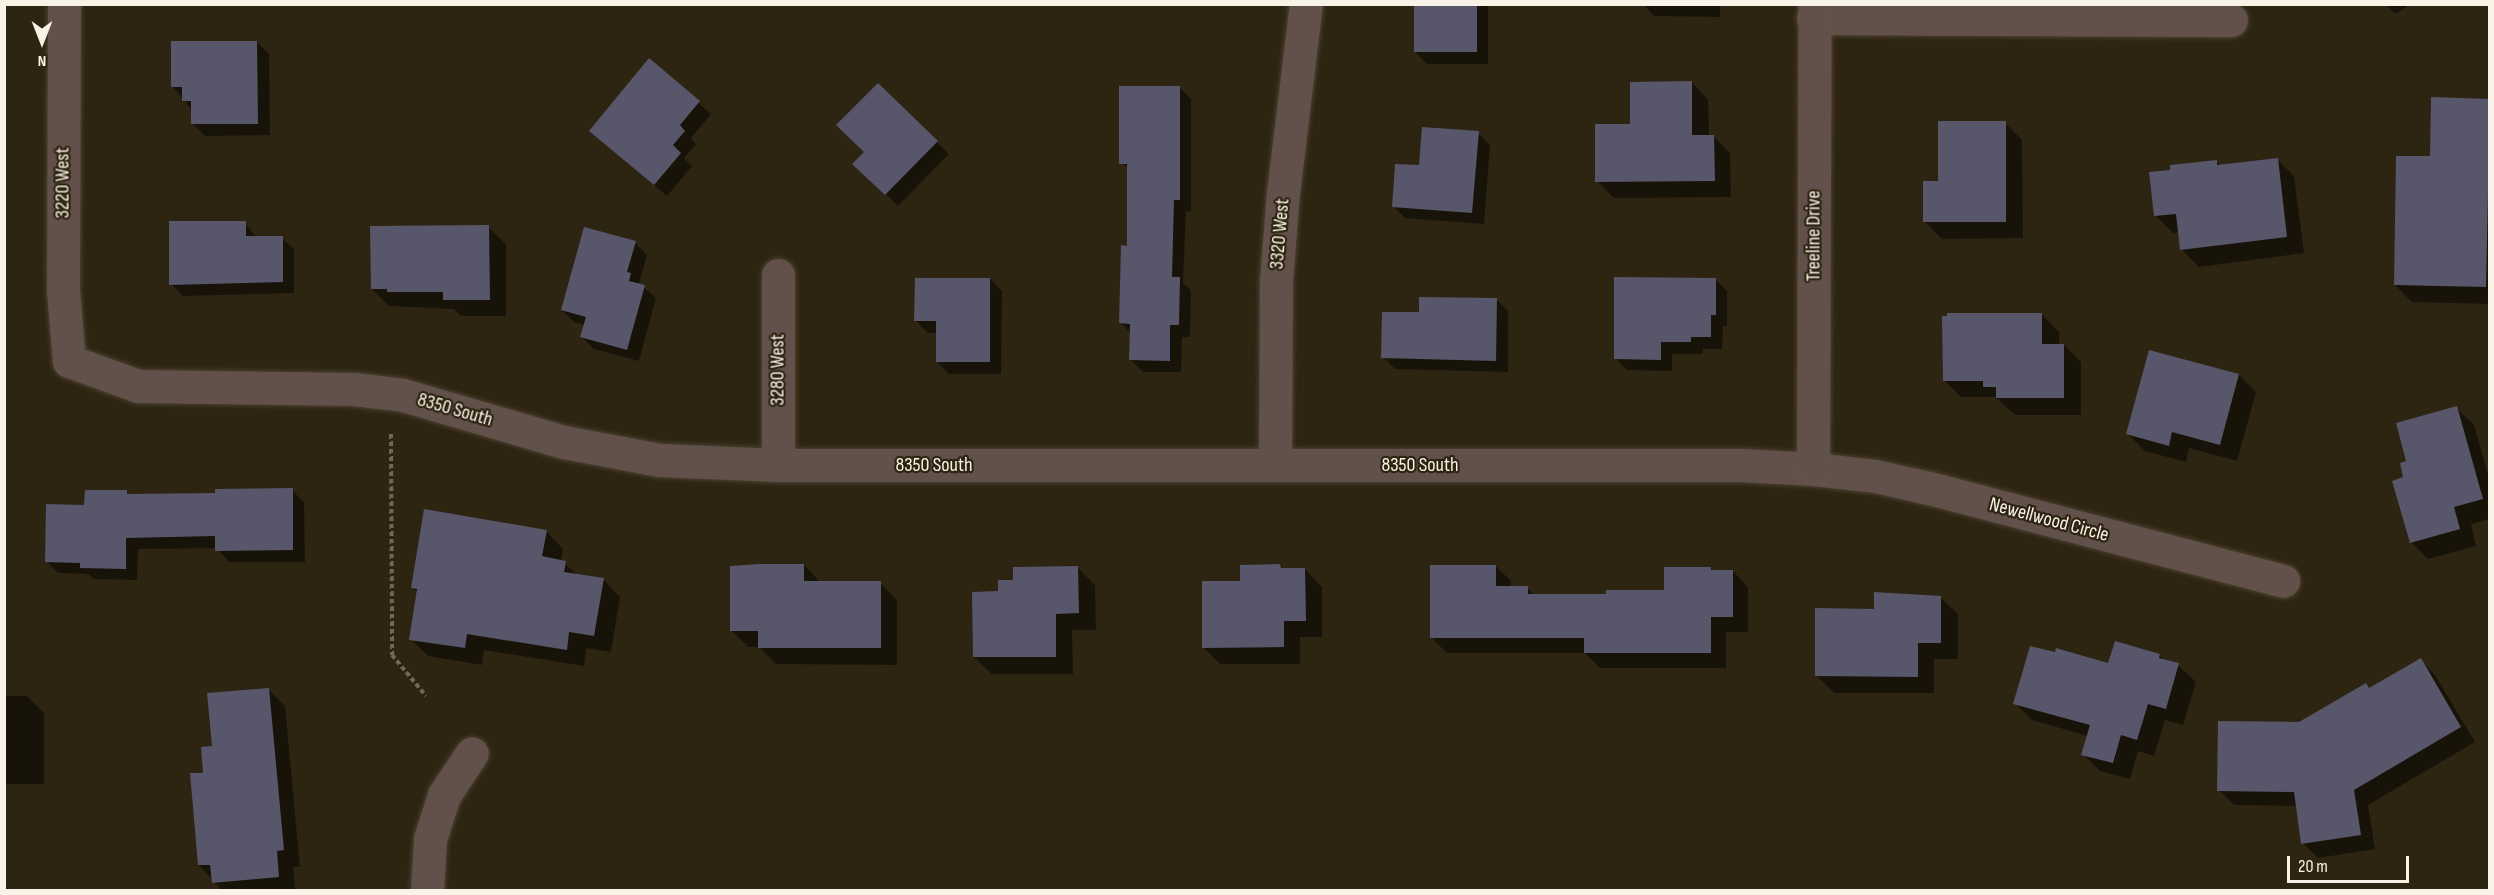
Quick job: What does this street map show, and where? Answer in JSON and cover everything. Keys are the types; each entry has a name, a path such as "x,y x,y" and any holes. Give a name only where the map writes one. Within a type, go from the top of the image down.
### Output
{"street":[{"name":"3220 West","path":"64,4 63,290 69,361"},
{"name":"3320 West","path":"1275,465 1276,281 1283,194 1306,4"},
{"path":"1814,11 2231,20"},
{"name":"Treeline Drive","path":"1813,469 1814,11"},
{"name":"3280 West","path":"778,275 778,465"},
{"name":"8350 South","path":"69,361 138,386 354,389 403,395 564,441 649,458 778,465 1741,465 1813,469"},
{"name":"Newellwood Circle","path":"1813,469 1875,476 1933,489 2283,581"},
{"path":"427,891 430,839 444,795 472,753"}],"path":[{"path":"391,434 392,655 426,696"}],"building":[{"path":"1414,4 1477,4 1477,52 1414,52"},
{"path":"171,41 257,41 258,124 191,124 191,101 182,101 182,87 171,87"},
{"path":"649,58 700,101 680,125 685,131 673,145 681,153 654,185 589,131"},
{"path":"1692,81 1692,135 1714,135 1715,181 1595,182 1595,124 1630,124 1630,82"},
{"path":"878,83 938,141 885,195 852,164 864,152 836,125"},
{"path":"1119,86 1180,86 1180,200 1174,200 1172,277 1180,277 1179,325 1170,325 1170,361 1129,360 1130,324 1119,323 1121,245 1127,246 1127,164 1119,164"},
{"path":"2431,97 2490,99 2486,287 2394,285 2396,156 2430,156"},
{"path":"1938,121 2006,121 2006,222 1923,222 1923,181 1938,181"},
{"path":"1422,127 1479,131 1472,213 1392,207 1395,164 1419,165"},
{"path":"2278,158 2287,237 2180,250 2176,214 2154,216 2149,172 2170,170 2170,165 2217,160 2217,165"},
{"path":"169,221 246,221 246,236 283,236 283,282 169,285"},
{"path":"489,225 490,300 443,300 443,292 387,292 387,289 371,289 370,226"},
{"path":"584,227 636,241 627,272 631,273 629,281 645,285 627,350 580,337 586,317 561,310"},
{"path":"1614,277 1716,278 1716,315 1711,315 1711,337 1691,337 1691,342 1661,342 1661,360 1614,359"},
{"path":"915,278 990,278 990,362 936,362 936,321 914,321"},
{"path":"1419,297 1497,298 1496,361 1381,358 1382,312 1419,312"},
{"path":"1947,313 2042,313 2042,344 2064,344 2064,398 1996,398 1996,387 1983,387 1983,381 1943,381 1942,316 1947,316"},
{"path":"2149,350 2239,374 2220,445 2172,432 2169,446 2126,434"},
{"path":"2457,406 2483,499 2454,507 2460,529 2410,543 2392,481 2403,477 2400,463 2406,461 2396,423"},
{"path":"293,488 293,550 215,551 215,536 126,538 126,569 80,568 80,563 45,562 46,504 84,505 85,490 127,490 127,494 215,493 215,489"},
{"path":"424,509 547,530 542,556 566,561 564,572 604,578 594,636 569,632 567,650 467,634 465,648 409,640 417,589 411,588"},
{"path":"804,564 804,581 881,581 881,648 758,648 758,631 730,631 730,566"},
{"path":"1280,564 1281,568 1305,568 1306,621 1284,621 1284,647 1202,648 1202,581 1240,581 1240,565"},
{"path":"1430,565 1496,565 1496,586 1528,586 1528,594 1606,594 1606,590 1664,590 1664,567 1711,567 1711,570 1733,570 1733,617 1711,617 1711,653 1584,653 1584,638 1430,638"},
{"path":"1078,566 1079,613 1056,614 1056,657 973,657 972,592 998,591 998,580 1013,580 1013,567"},
{"path":"1874,592 1941,596 1941,643 1918,643 1918,677 1815,676 1815,608 1874,609"},
{"path":"2115,641 2160,654 2159,658 2179,663 2166,709 2148,704 2137,740 2121,735 2113,763 2081,755 2090,725 2013,704 2030,646 2055,652 2056,648 2108,663"},
{"path":"2421,658 2461,727 2354,790 2361,835 2301,844 2294,792 2217,791 2218,721 2299,722 2366,683 2369,688"},
{"path":"269,688 284,850 277,851 279,877 212,883 210,865 198,865 190,773 203,773 201,747 212,746 207,693"}]}
